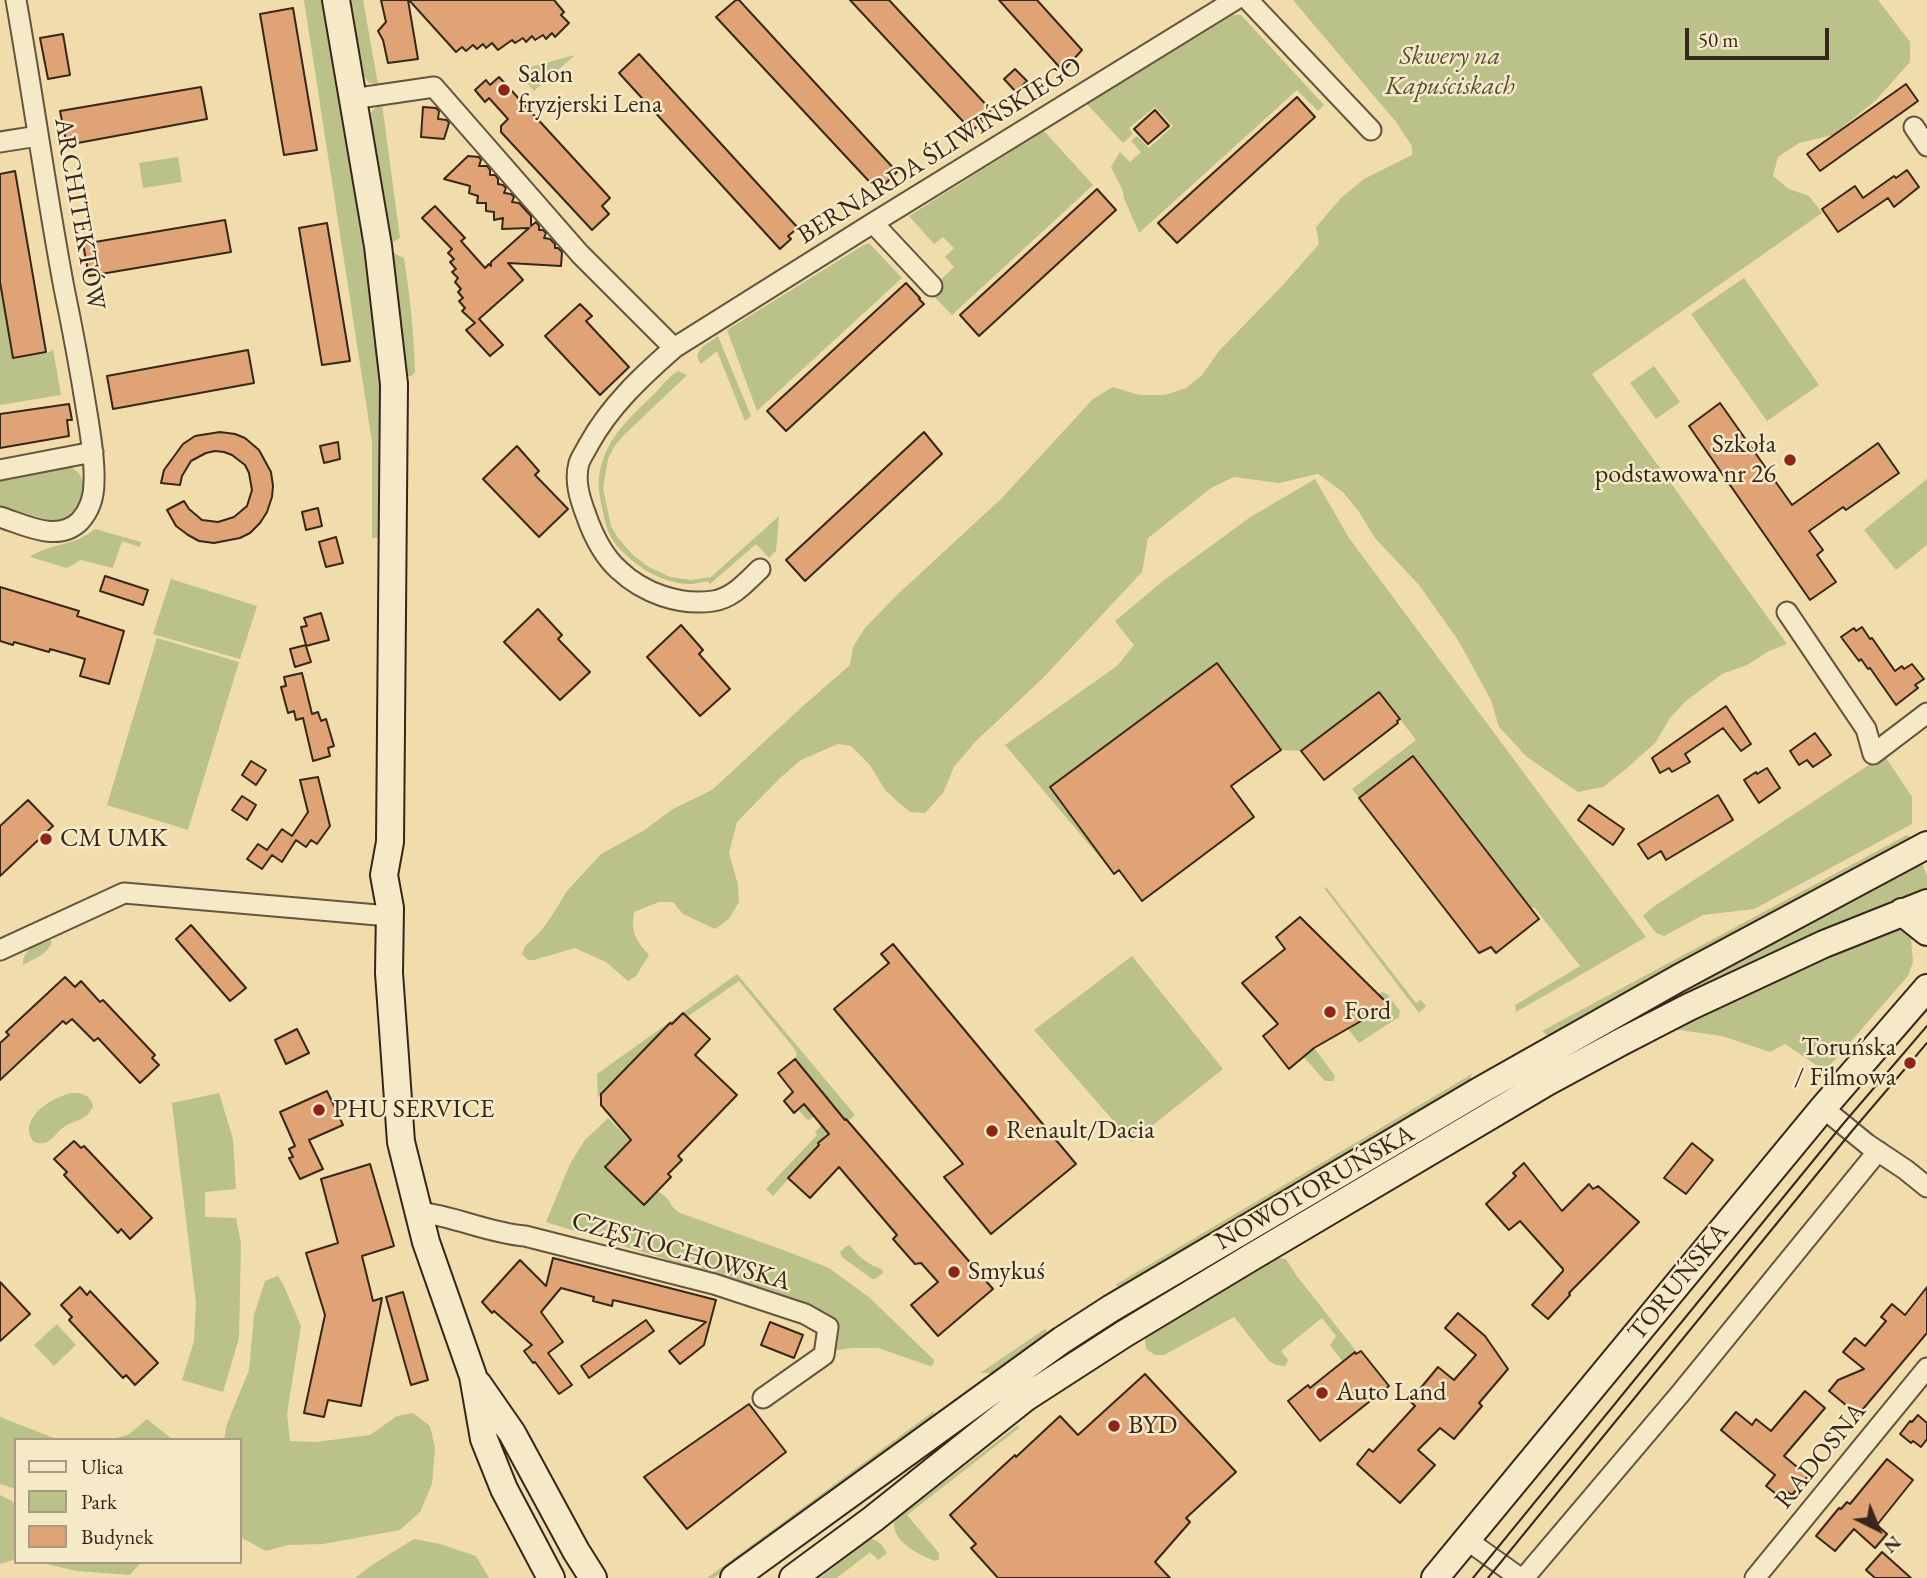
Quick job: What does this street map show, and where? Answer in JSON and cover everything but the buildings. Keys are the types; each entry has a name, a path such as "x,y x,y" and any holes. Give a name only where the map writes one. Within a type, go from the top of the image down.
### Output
{"main road":[{"path":"336,0 378,246 394,384 390,842 384,875 389,912 389,973 401,1142 426,1242 473,1376 484,1439 504,1489 551,1578"},
{"name":"NOWOTORUŃSKA","path":"734,1578 1062,1340 1110,1309 1481,1090 1679,978 1927,845"},
{"path":"1915,907 1927,932"},
{"name":"NOWOTORUŃSKA","path":"793,1578 873,1519 1026,1398 1124,1334 1547,1082 1621,1042 1824,944 1915,907"},
{"name":"TORUŃSKA","path":"1435,1578 1823,1108 1927,988"},
{"path":"473,1376 512,1433 593,1578"}],"street":[{"name":"ARCHITEKTÓW","path":"0,517 39,530 65,530 79,522 87,510 93,496 94,481 92,445 80,369 16,0"},
{"name":"BERNARDA ŚLIWIŃSKIEGO","path":"760,569 733,594 714,601 688,602 666,598 640,586 618,570 594,538 578,492 579,463 599,425 621,399 674,348 1235,0"},
{"path":"1248,0 1371,130"},
{"path":"352,99 434,87 580,254 674,348"},
{"path":"1914,127 1927,146"},
{"path":"0,142 38,136"},
{"path":"873,223 932,286"},
{"path":"0,470 92,445"},
{"path":"1787,612 1866,729 1873,754 1927,713"},
{"path":"0,950 124,893 389,912"},
{"path":"1823,1108 1927,1187"},
{"path":"1467,1540 1522,1578 1680,1394 1878,1151"},
{"name":"CZĘSTOCHOWSKA","path":"418,1212 447,1216 509,1235 525,1236 714,1284 805,1314 828,1326 824,1355 763,1398"},
{"name":"RADOSNA","path":"1755,1578 1927,1368"}],"green space":[{"path":"304,0 325,0 370,269 379,359 379,538 372,538 372,442"},
{"path":"348,0 363,0 378,84 369,83 360,71"},
{"name":"Skwery na Kapuściskach","path":"1293,0 1878,0 1910,42 1910,62 1876,100 1833,135 1799,143 1778,157 1773,176 1789,189 1809,196 1822,213 1592,374 1787,644 1769,651 1747,665 1722,674 1686,701 1670,718 1655,743 1626,769 1603,787 1578,792 1527,757 1499,727 1491,700 1458,640 1419,585 1375,538 1343,492 1318,474 1279,483 1234,477 1211,488 1148,538 1142,572 1042,679 975,742 954,767 943,793 925,813 910,812 885,790 870,765 851,746 838,744 801,760 737,822 729,853 738,885 739,902 729,919 715,929 683,914 673,902 659,902 634,912 635,935 649,955 636,976 628,981 606,962 575,948 528,960 522,954 525,946 540,932 567,891 601,854 643,831 673,809 712,790 850,665 853,647 864,629 1002,498 1093,399 1113,387 1139,395 1165,395 1186,388 1202,375 1219,351 1319,244 1316,227 1341,198 1364,179 1412,155 1412,146 1396,122"},
{"path":"1233,15 1241,15 1324,105 1318,111 1297,90 1139,233 1111,167 1120,152 1130,162 1141,152 1131,141 1137,136 1149,148 1173,126 1155,107 1129,128 1133,134 1123,143 1087,104"},
{"path":"575,55 534,91 516,71"},
{"path":"382,104 400,238 393,242 389,242 369,119 373,110"},
{"path":"1044,131 1093,185 952,315 929,291 954,267 945,257 954,248 943,237 934,244 909,216"},
{"path":"178,157 182,182 143,188 139,163"},
{"path":"869,243 902,278 757,411 727,330"},
{"path":"391,254 404,258 415,373 411,376 406,376 404,370 400,311"},
{"path":"0,271 15,359 48,353 53,349 61,395 0,405"},
{"path":"1744,278 1819,385 1767,421 1691,314"},
{"path":"718,336 751,416 745,421 717,351 701,364 698,359 699,351"},
{"path":"1654,366 1680,402 1656,419 1630,383"},
{"path":"678,371 687,375 614,447 608,459 603,488 611,526 618,538 634,556 670,577 691,580 711,577 779,516 776,551 769,558 756,544 710,584 708,581 692,584 670,581 639,566 621,550 609,534 600,495 601,466 612,441 632,416"},
{"path":"59,465 70,467 83,481 84,499 74,516 57,522 0,507 0,475"},
{"path":"1315,479 1349,538 1646,937 1516,1012 1515,1005 1580,966 1534,907 1531,909 1412,757 1359,798 1352,789 1416,740 1379,692 1301,751 1280,750 1114,874 1005,745 1117,666 1134,645 1115,621 1163,581 1249,518"},
{"path":"1927,479 1927,545 1896,570 1864,530"},
{"path":"95,529 141,542 140,547 122,541 113,568 81,560 67,568 30,557 45,549 79,539"},
{"path":"171,579 257,606 240,659 153,634"},
{"path":"157,638 239,662 188,830 107,805"},
{"path":"1884,755 1912,797 1912,824 1754,909 1703,915 1664,936 1656,933 1643,916 1653,907"},
{"path":"1907,835 1913,839 1554,1035 1547,1035 1542,1031"},
{"path":"1921,860 1927,876 1927,891 1140,1310 1137,1307 1510,1085"},
{"path":"1326,887 1416,1003 1421,1000 1426,1006 1419,1013 1324,888"},
{"path":"1886,929 1903,930 1914,937 1911,940 1913,962 1908,976 1825,1071 1785,1044 1770,1052 1722,1036 1672,1029"},
{"path":"50,939 52,942 47,950 23,965 28,951"},
{"path":"1132,956 1223,1069 1132,1142 1034,1030"},
{"path":"737,974 855,1115 848,1121 846,1119 818,1143 773,1196 766,1189 817,1135 815,1132 826,1121 827,1107 809,1120 798,1109 804,1104 811,1113 828,1099 795,1059 797,1054 793,1047 739,981 687,1017 683,1013 670,1023 598,1097 597,1074"},
{"path":"1382,992 1388,995 1400,1011 1399,1017 1359,1043 1348,1029 1388,1006 1378,994"},
{"path":"1312,1045 1335,1076 1333,1081 1325,1081 1301,1054"},
{"path":"1472,1074 1469,1082 1127,1286 1115,1285"},
{"path":"73,1093 83,1094 90,1099 93,1106 88,1114 67,1125 48,1141 34,1142 30,1133 33,1117 47,1104"},
{"path":"219,1093 233,1139 236,1189 205,1192 205,1217 236,1218 241,1243 239,1338 223,1392 182,1380 194,1341 196,1303 172,1103"},
{"path":"608,1118 630,1141 605,1167 661,1193 680,1213 829,1268 870,1298 934,1360 933,1365 878,1348 830,1351 834,1334 723,1277 546,1222 570,1164 584,1141"},
{"path":"850,1245 864,1260 882,1269 883,1273 872,1279 842,1257 840,1252"},
{"path":"1279,1258 1286,1259 1356,1351 1343,1362 1330,1345 1336,1336 1322,1318 1281,1351 1288,1360 1285,1366 1269,1361 1234,1317 1164,1355 1155,1355 1146,1349 1145,1336 1261,1265"},
{"path":"278,1276 301,1326 287,1414 290,1441 316,1442 370,1435 397,1416 413,1413 430,1426 435,1448 432,1484 420,1512 400,1530 323,1544 288,1545 266,1551 242,1538 242,1438 224,1438 227,1424 249,1370 254,1315 265,1281"},
{"path":"57,1324 76,1345 54,1366 34,1345"},
{"path":"1045,1329 1050,1335 994,1373 980,1373"},
{"path":"934,1411 930,1419 714,1578 707,1578"},
{"path":"0,1417 54,1438 14,1438 14,1488 0,1484"},
{"path":"147,1419 171,1438 116,1438 128,1435"},
{"path":"1018,1425 1019,1428 907,1515 939,1553 939,1559 936,1561 908,1547 897,1535 894,1521"},
{"path":"0,1495 14,1502 14,1560 0,1564"},
{"path":"871,1538 881,1544 887,1553 878,1560 870,1552 837,1578 820,1578"},
{"path":"414,1539 476,1556 489,1578 355,1578"},
{"path":"47,1564 139,1564 130,1575 77,1571"}],"tram line":[{"path":"1473,1578 1843,1124 1927,1026"},
{"path":"1488,1578 1852,1131 1927,1043"}],"place":[{"name":"Salon fryzjerski Lena","path":"504,90"},
{"name":"Szkoła podstawowa nr 26","path":"1790,460"},
{"name":"CM UMK","path":"46,839"},
{"name":"Ford","path":"1330,1012"},
{"name":"Toruńska / Filmowa","path":"1910,1063"},
{"name":"PHU SERVICE","path":"319,1110"},
{"name":"Renault/Dacia","path":"992,1131"},
{"name":"Smykuś","path":"954,1272"},
{"name":"Auto Land","path":"1322,1393"},
{"name":"BYD","path":"1114,1426"}]}
